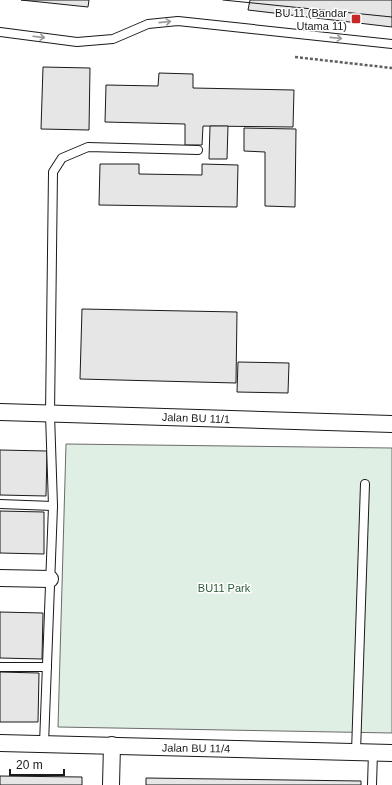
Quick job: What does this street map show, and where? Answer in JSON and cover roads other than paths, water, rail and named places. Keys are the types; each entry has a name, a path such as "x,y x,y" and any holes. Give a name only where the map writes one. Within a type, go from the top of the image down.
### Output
{"street":[{"name":"Jalan BU 11/1","path":"0,412 392,424"},
{"path":"0,578 50,579"},
{"name":"Jalan BU 11/4","path":"0,743 392,753"},
{"path":"111,785 112,746"}],"lane":[{"path":"0,32 78,42 113,39 148,24 178,21 392,44"},
{"path":"44,744 53,506 50,414 53,172 62,158 88,147 198,150"},
{"path":"356,752 365,484"},
{"path":"0,504 53,506"},
{"path":"0,667 47,667"},
{"path":"372,785 373,752"}],"tram line":[{"path":"223,0 392,17"}],"place":[{"name":"BU 11 (Bandar Utama 11)","path":"356,19"}],"park label":[{"name":"BU11 Park","path":"224,588"}]}
